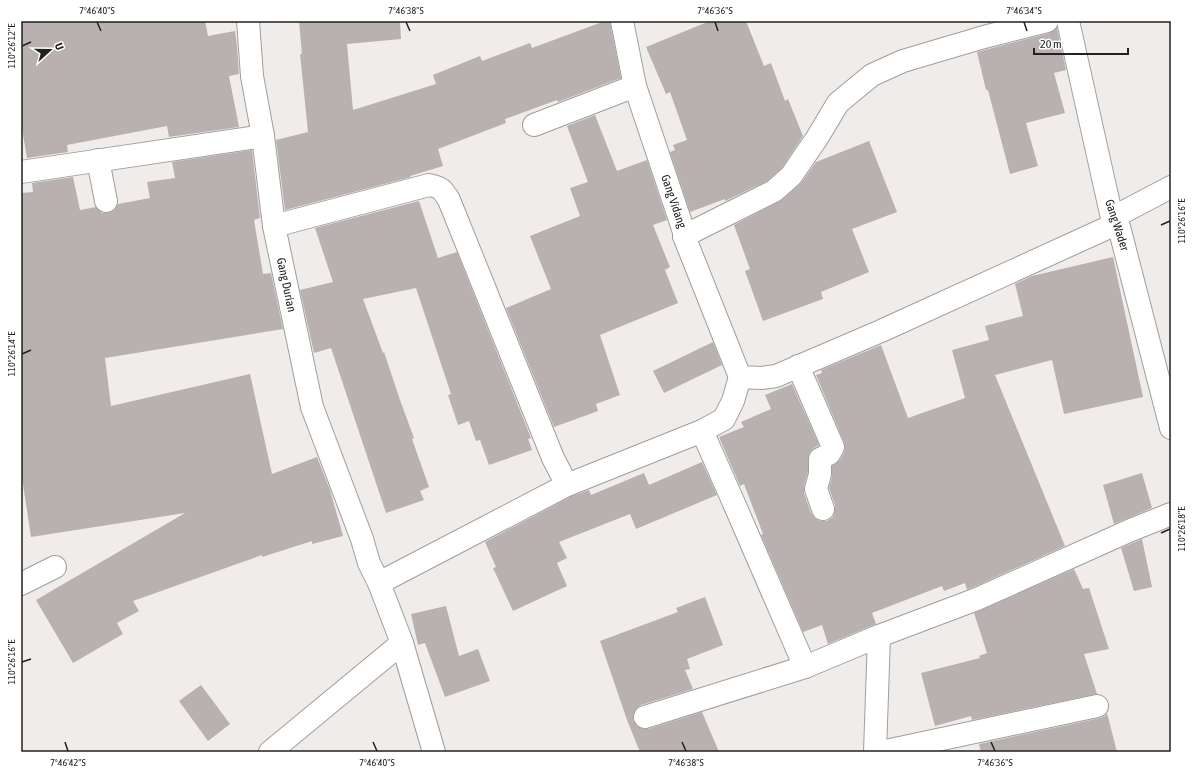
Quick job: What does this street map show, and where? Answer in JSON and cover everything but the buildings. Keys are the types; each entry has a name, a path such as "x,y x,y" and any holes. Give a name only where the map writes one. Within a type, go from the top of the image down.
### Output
{"street":[{"name":"Gang Durian","path":"248,21 252,76 263,136 274,226 312,407 362,539 369,563 379,583 402,643 434,752"},
{"name":"Gang Vidang","path":"622,21 635,86 684,236 740,377"},
{"path":"684,236 774,191 791,176 817,138 838,103 872,75 903,61 984,37 1047,21"},
{"name":"Gang Wader","path":"1068,21 1115,221 1171,428"},
{"path":"534,125 635,86"},
{"path":"21,172 263,136"},
{"path":"98,160 106,201"},
{"path":"274,226 429,185 438,186 444,191 560,472"},
{"path":"379,583 560,472 702,431 724,419 733,401 740,377 761,378 776,376 881,331 1115,221 1171,187"},
{"path":"798,366 833,447 829,454 820,459 820,474 816,489 823,509"},
{"path":"702,431 805,666"},
{"path":"645,717 805,666 977,599 1131,530 1171,514"},
{"path":"21,584 55,567"},
{"path":"875,752 879,636"},
{"path":"270,752 402,643"},
{"path":"882,752 1097,706"}]}
